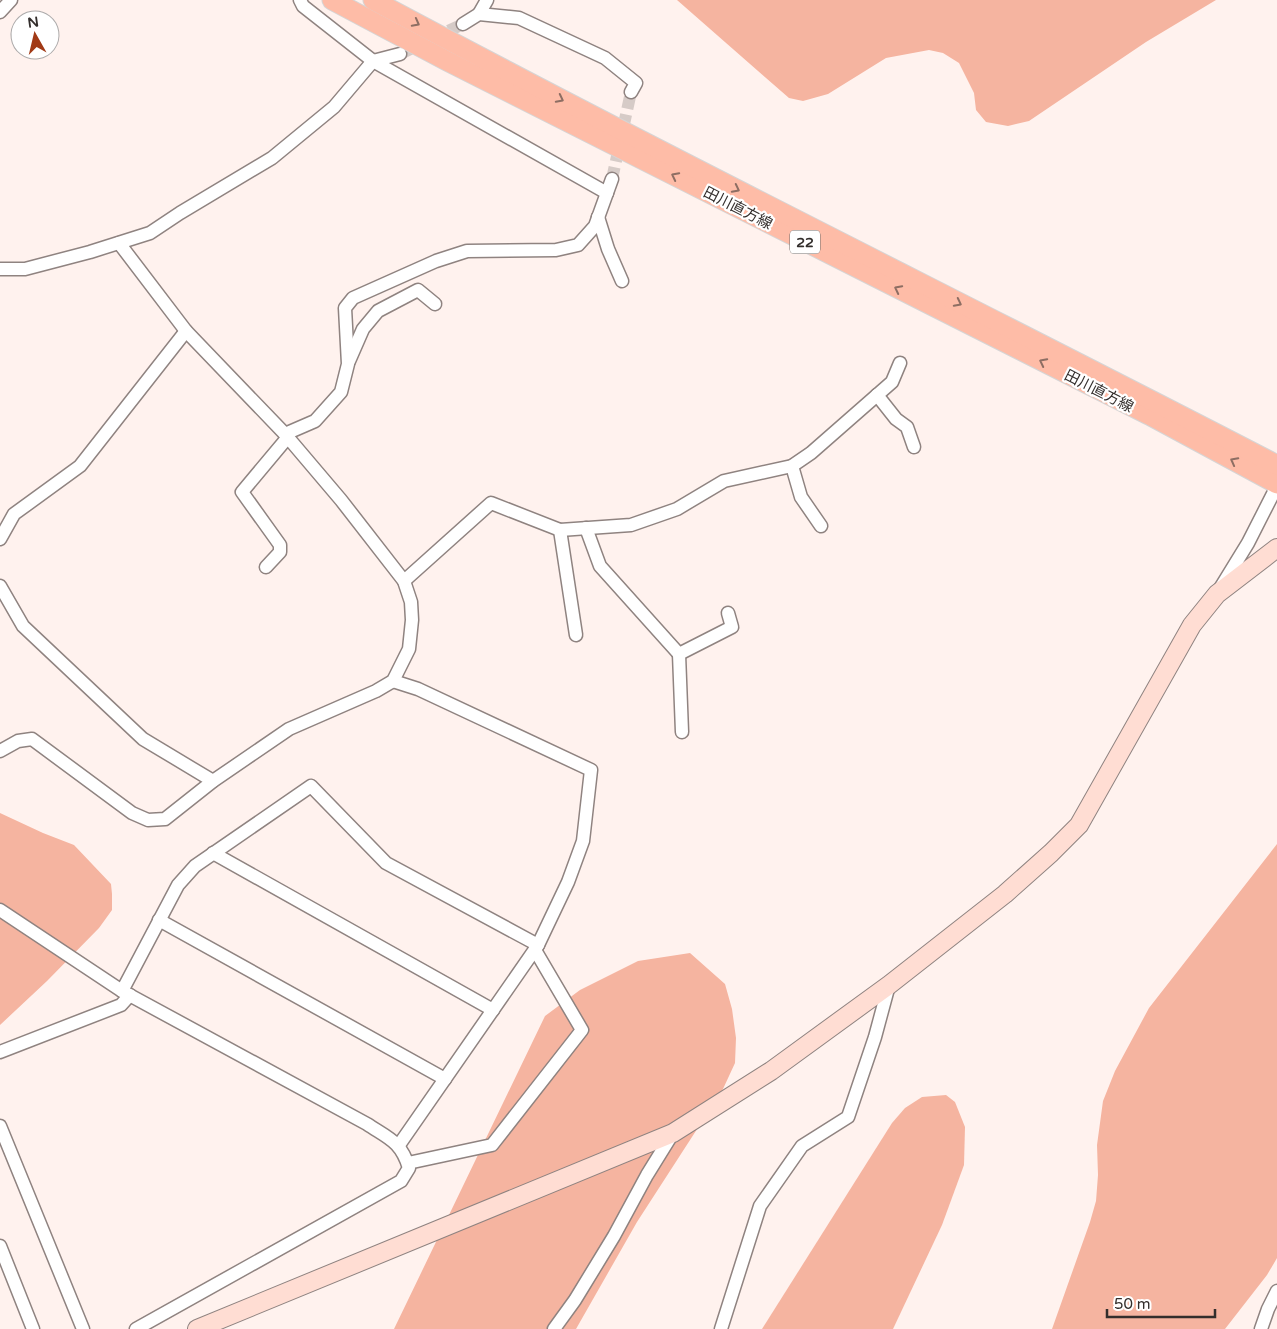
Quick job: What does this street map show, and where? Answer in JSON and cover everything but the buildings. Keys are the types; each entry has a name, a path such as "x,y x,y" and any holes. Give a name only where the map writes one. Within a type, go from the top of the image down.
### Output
{"main road":[{"name":"田川直方線","path":"332,0 447,61 1149,415 1277,485"},
{"name":"田川直方線","path":"373,0 488,62 865,256 1277,465"}],"street":[{"path":"0,12 11,0"},
{"path":"300,0 303,6 373,61 607,193"},
{"path":"463,24 479,14 487,0"},
{"path":"479,14 519,18 605,58 636,83 631,92"},
{"path":"0,269 25,269 150,233 272,158 334,106 373,61 400,54"},
{"path":"348,364 345,308 353,298 436,261 467,251 556,250 578,245 595,226 612,179"},
{"path":"598,218 608,249 622,280"},
{"path":"0,751 18,741 32,739 132,813 148,820 165,819 213,781 289,729 376,691 394,681 409,650 412,620 411,602 404,581 287,435 186,331 119,243"},
{"path":"266,567 280,552 280,545 242,492 287,435 315,421 341,392 348,364 363,329 378,311 418,290 435,304"},
{"path":"0,539 14,514 80,466 186,331"},
{"path":"404,581 491,503 560,530 632,524 677,509 724,480 792,466 811,453 892,382 900,363"},
{"path":"877,395 896,418 907,427 914,447"},
{"path":"792,466 801,497 821,526"},
{"path":"196,1329 673,1133 771,1071 889,985 1004,894 1051,853 1078,825 1192,626 1217,594 1248,543 1277,485"},
{"path":"586,528 600,566 679,654 682,732"},
{"path":"560,530 576,635"},
{"path":"1217,594 1277,548"},
{"path":"0,586 23,626 143,739 213,781"},
{"path":"679,654 732,627 728,613"},
{"path":"394,681 418,689 591,770 583,841 568,882 537,948 398,1145"},
{"path":"0,1052 121,1005 159,920 178,885 195,866 311,786 386,864 537,948 582,1030 492,1145 408,1163"},
{"path":"214,853 493,1010"},
{"path":"0,910 126,993 367,1124 398,1145 406,1156 409,1168 401,1181 136,1329"},
{"path":"159,920 445,1079"},
{"path":"721,1329 760,1206 802,1146 848,1117 875,1037 889,985"},
{"path":"0,1126 83,1329"},
{"path":"554,1329 614,1236 647,1175 673,1133"},
{"path":"0,1246 33,1329"},
{"path":"1261,1329 1268,1308 1277,1291"}],"shaded area":[{"path":"677,0 1216,0 1146,42 1029,121 1008,126 986,122 976,110 974,93 959,63 943,53 929,50 886,58 828,94 803,101 789,98"},
{"path":"0,813 74,845 111,884 112,910 99,928 0,1025"},
{"path":"1277,844 1277,1258 1267,1275 1225,1329 1052,1329 1096,1201 1098,1175 1097,1145 1103,1101 1115,1071 1149,1008"},
{"path":"690,953 725,984 732,1009 736,1038 735,1063 723,1089 637,1222 576,1329 394,1329 545,1016 580,990 638,961"},
{"path":"946,1095 955,1102 965,1127 964,1165 942,1225 893,1329 762,1329 892,1123 905,1108 922,1097"}],"tunnel":[{"path":"400,54 463,24"},
{"path":"612,179 631,92"}]}
